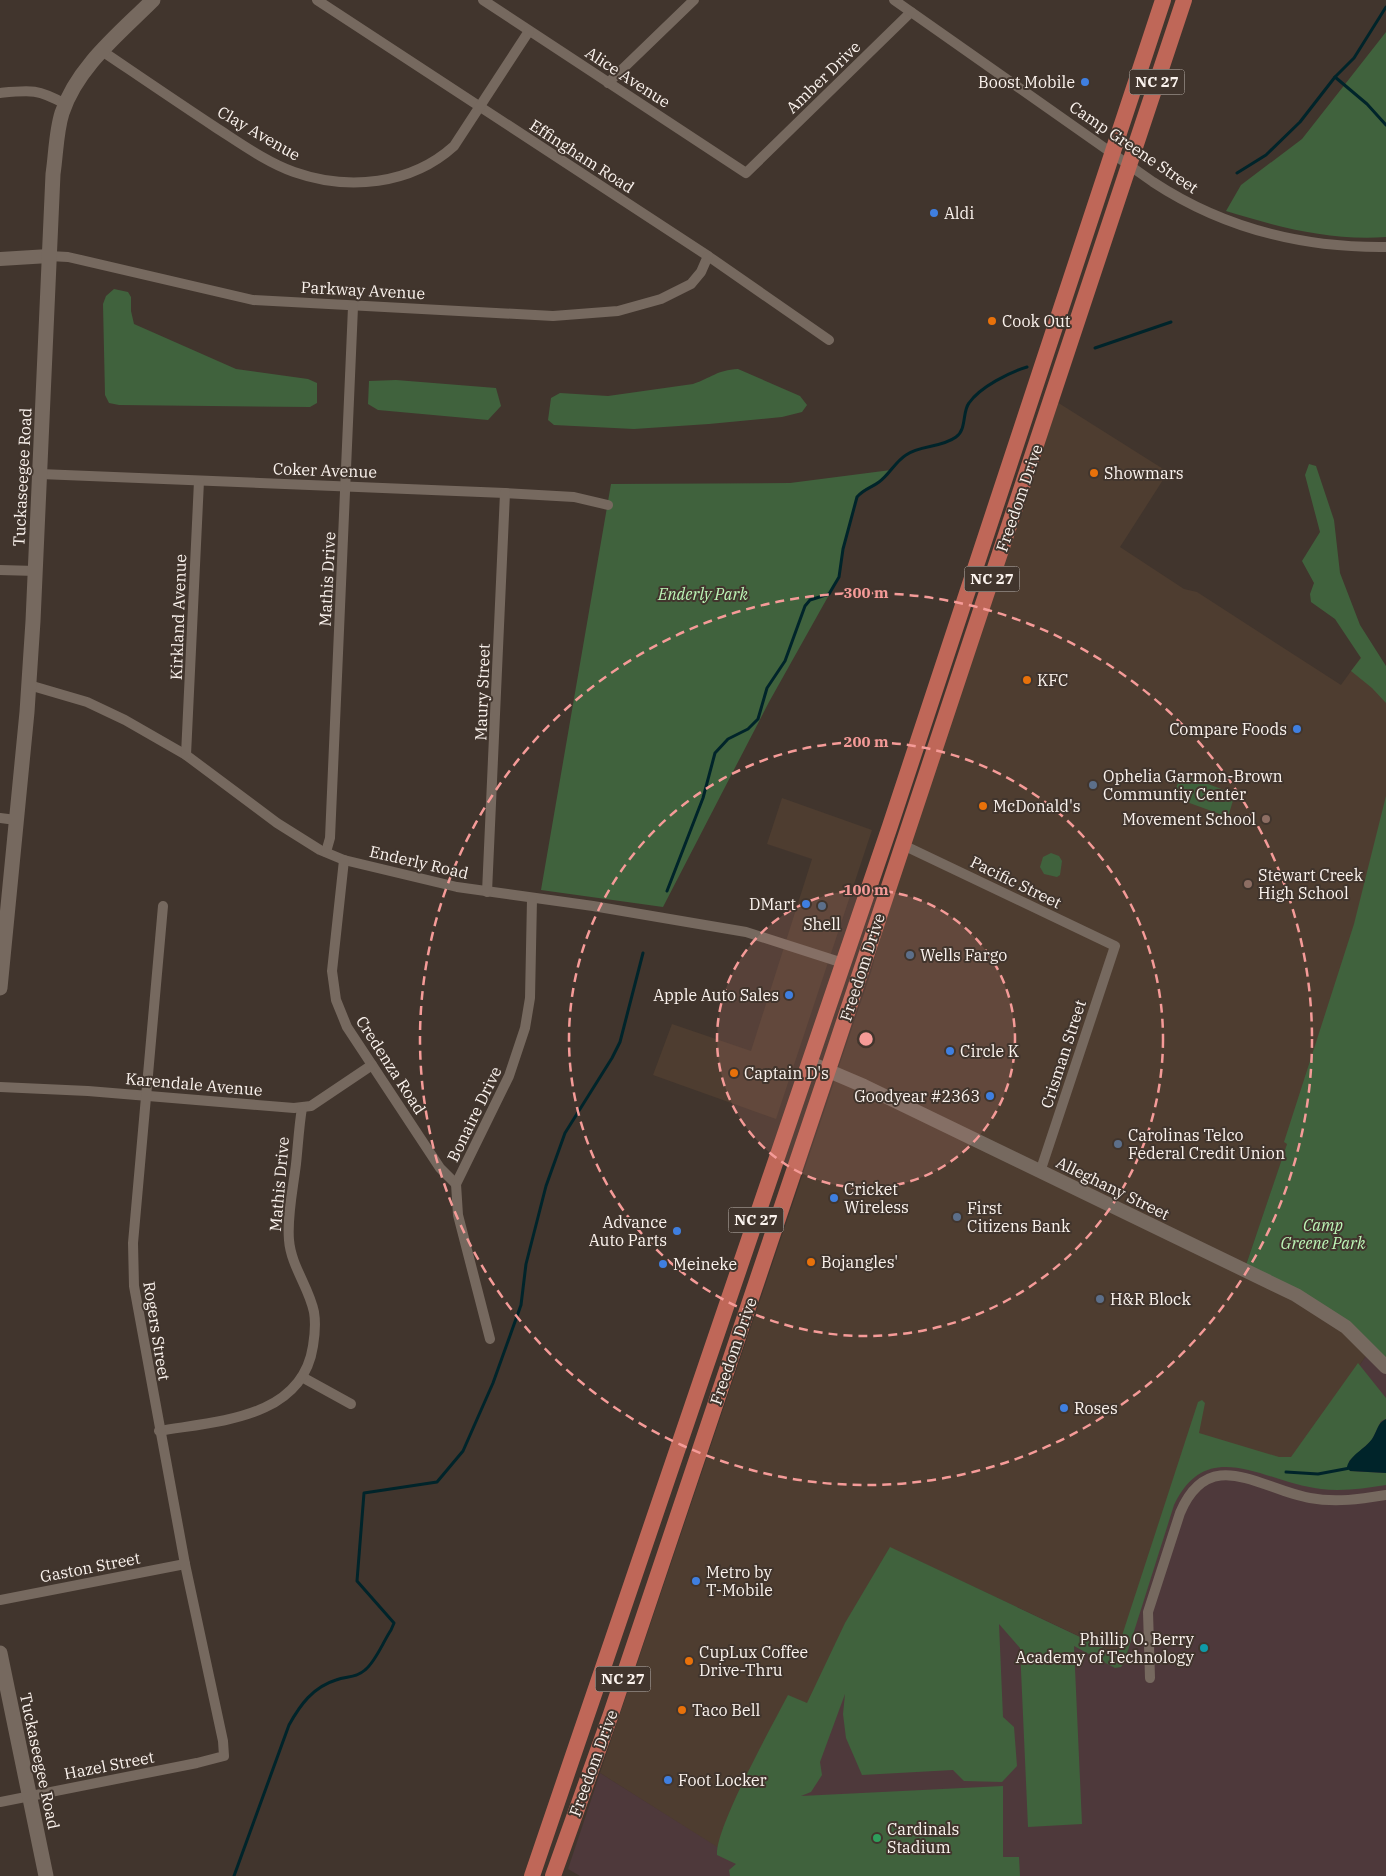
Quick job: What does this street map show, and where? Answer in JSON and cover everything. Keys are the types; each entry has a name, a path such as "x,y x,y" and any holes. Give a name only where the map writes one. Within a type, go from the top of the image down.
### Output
{"main road":[{"name":"Tuckaseegee Road","path":"0,988 29,685 36,571 53,174 58,129 65,104 80,78 102,51 153,0"},
{"name":"Freedom Drive","path":"532,1876 810,1063 1163,0"},
{"name":"Freedom Drive","path":"553,1876 611,1714 700,1444 828,1070 1184,0"},
{"path":"996,566 995,540 1008,499 1007,494 1000,490"},
{"path":"903,845 894,833 916,768 918,739"},
{"path":"682,1437 700,1444"},
{"name":"Tuckaseegee Road","path":"0,1653 46,1876"},
{"path":"552,1820 571,1827"}],"street":[{"name":"Effingham Road","path":"317,0 708,256 829,340"},
{"name":"Alice Avenue","path":"483,0 746,173 755,164"},
{"path":"608,83 694,0"},
{"name":"Camp Greene Street","path":"894,0 1113,152 1153,182 1191,204 1250,228 1294,240 1326,245 1386,247"},
{"name":"Amber Drive","path":"755,164 911,12"},
{"name":"Clay Avenue","path":"102,51 252,150 294,172 324,180 386,180 419,171 440,159 454,146 529,31"},
{"path":"0,93 28,90 40,92 65,104"},
{"name":"Parkway Avenue","path":"0,259 50,256 68,257 253,300 353,307 553,316 618,310 661,299 684,288 701,272 708,256"},
{"name":"Mathis Drive","path":"326,852 330,838 353,307"},
{"name":"Coker Avenue","path":"40,474 505,493 574,497 608,505"},
{"name":"Kirkland Avenue","path":"186,755 199,481"},
{"name":"Maury Street","path":"487,892 505,493"},
{"path":"0,570 36,571"},
{"name":"Enderly Road","path":"29,685 87,702 186,755 277,823 326,852 344,860 412,878 487,892 593,906 746,932 843,963"},
{"path":"0,818 16,820"},
{"name":"Pacific Street","path":"903,845 1115,946"},
{"name":"Credenza Road","path":"344,860 334,940 333,986 347,1027 440,1168 456,1184"},
{"name":"Bonaire Drive","path":"490,1340 458,1215 456,1184 510,1076 525,1028 530,998 532,899"},
{"name":"Rogers Street","path":"163,906 132,1266 159,1431 223,1741 224,1756"},
{"name":"Crisman Street","path":"1040,1172 1115,946"},
{"name":"Alleghany Street","path":"810,1063 1296,1295 1346,1327 1368,1346 1386,1367"},
{"path":"302,1108 311,1106 372,1065"},
{"name":"Karendale Avenue","path":"0,1087 146,1095 302,1108"},
{"name":"Mathis Drive","path":"159,1431 251,1414 275,1403 293,1388 302,1377 312,1355 315,1331 311,1301 296,1266 289,1239 302,1108"},
{"path":"302,1377 351,1404"},
{"path":"1150,1678 1148,1612 1186,1497 1197,1486 1213,1477 1227,1474 1310,1498 1344,1501 1386,1495"},
{"name":"Gaston Street","path":"0,1600 185,1564"},
{"name":"Hazel Street","path":"0,1802 224,1756"}],"shaded area":[{"path":"1057,402 1168,472 1120,547 1184,589 1197,592 1341,685 1364,653 1386,685 1386,855 1245,1268 837,1072 871,972 904,848"},
{"path":"782,798 872,830 776,1119 653,1075 672,1024 751,1051 812,859 767,844"},
{"path":"836,1076 1294,1296 1370,1350 1286,1474 1117,1654 897,1551 738,1861 600,1773"},
{"path":"1370,1350 1386,1368 1386,1876 580,1876 568,1869 600,1773 738,1860 897,1551 1117,1654 1188,1443 1286,1474"}],"green space":[{"path":"1386,32 1386,237 1345,237 1305,232 1226,211 1241,185 1302,139"},
{"path":"114,289 128,292 131,297 131,311 134,324 236,369 308,379 317,383 317,403 310,407 119,405 109,403 105,395 103,304 106,296"},
{"path":"738,369 800,396 807,405 802,412 782,417 634,429 554,425 548,420 551,398 560,393 608,396 693,384 719,373"},
{"path":"396,380 496,388 501,406 488,420 378,410 368,404 369,381"},
{"path":"1309,464 1316,466 1334,520 1340,573 1360,625 1386,666 1386,703 1372,688 1351,671 1361,658 1335,619 1311,602 1310,594 1314,583 1302,561 1320,532 1305,475"},
{"name":"Enderly Park","path":"891,470 880,482 863,490 857,497 843,549 839,577 769,702 663,907 541,890 611,484 790,483"},
{"path":"1181,774 1235,794 1228,817 1173,797"},
{"name":"Camp Greene Park","path":"1386,796 1386,1365 1368,1345 1245,1268 1287,1144 1284,1142 1354,924"},
{"path":"1051,853 1059,856 1062,861 1060,875 1057,877 1044,874 1040,867 1043,857"},
{"path":"1358,1363 1386,1398 1386,1419 1381,1421 1372,1440 1349,1461 1350,1471 1386,1473 1386,1485 1329,1490 1300,1485 1239,1468 1221,1467 1203,1472 1188,1484 1174,1505 1124,1663 1121,1667 1115,1668 1074,1646 1082,1824 1028,1827 1020,1648 999,1624 1003,1717 1014,1727 1017,1766 1002,1782 964,1781 953,1770 862,1775 846,1738 843,1714 845,1694 820,1762 822,1775 811,1792 801,1796 1003,1786 1003,1857 1019,1857 1020,1876 730,1876 729,1870 736,1864 717,1855 719,1842 725,1823 746,1776 788,1695 807,1703 845,1623 890,1547 1116,1654 1198,1402 1202,1400 1205,1403 1199,1433 1279,1457 1291,1457"}],"water":[{"path":"1386,1419 1386,1473 1350,1471 1347,1467 1351,1459 1369,1443 1379,1425"}],"waterway":[{"path":"1237,173 1266,155 1300,122 1335,77 1354,58 1386,7"},
{"path":"1335,77 1367,104 1386,125"},
{"path":"1095,348 1171,322"},
{"path":"667,891 703,798 715,753 728,739 748,729 758,719 767,688 785,661 805,606 810,600 829,594 839,577 843,549 857,497 883,479 906,455 950,441 956,437 962,430 969,403 980,391 1012,372 1027,367"},
{"path":"234,1876 289,1725 308,1698 320,1687 365,1670 376,1657 391,1630 394,1623 357,1581 364,1493 437,1482 463,1451 493,1383 521,1305 526,1264 546,1186 565,1133 620,1042 643,953"},
{"path":"1286,1472 1318,1474 1350,1468"}],"place":[{"name":"Boost Mobile","path":"1085,82"},
{"name":"Aldi","path":"934,213"},
{"name":"Cook Out","path":"992,321"},
{"name":"Showmars","path":"1094,473"},
{"name":"KFC","path":"1027,680"},
{"name":"Compare Foods","path":"1297,729"},
{"name":"Ophelia Garmon-Brown Communtiy Center","path":"1093,785"},
{"name":"McDonald's","path":"983,806"},
{"name":"Movement School","path":"1266,819"},
{"name":"Stewart Creek High School","path":"1248,884"},
{"name":"DMart","path":"806,904"},
{"name":"Shell","path":"822,906"},
{"name":"Wells Fargo","path":"910,955"},
{"name":"Apple Auto Sales","path":"789,995"},
{"name":"Circle K","path":"950,1051"},
{"name":"Captain D's","path":"734,1073"},
{"name":"Goodyear #2363","path":"990,1096"},
{"name":"Carolinas Telco Federal Credit Union","path":"1118,1144"},
{"name":"Cricket Wireless","path":"834,1198"},
{"name":"First Citizens Bank","path":"957,1217"},
{"name":"Advance Auto Parts","path":"677,1231"},
{"name":"Bojangles'","path":"811,1262"},
{"name":"Meineke","path":"663,1264"},
{"name":"H&R Block","path":"1100,1299"},
{"name":"Roses","path":"1064,1408"},
{"name":"Metro by T-Mobile","path":"696,1581"},
{"name":"Phillip O. Berry Academy of Technology","path":"1204,1648"},
{"name":"CupLux Coffee Drive-Thru","path":"689,1661"},
{"name":"Taco Bell","path":"682,1710"},
{"name":"Foot Locker","path":"668,1780"},
{"name":"Cardinals Stadium","path":"877,1838"}]}
